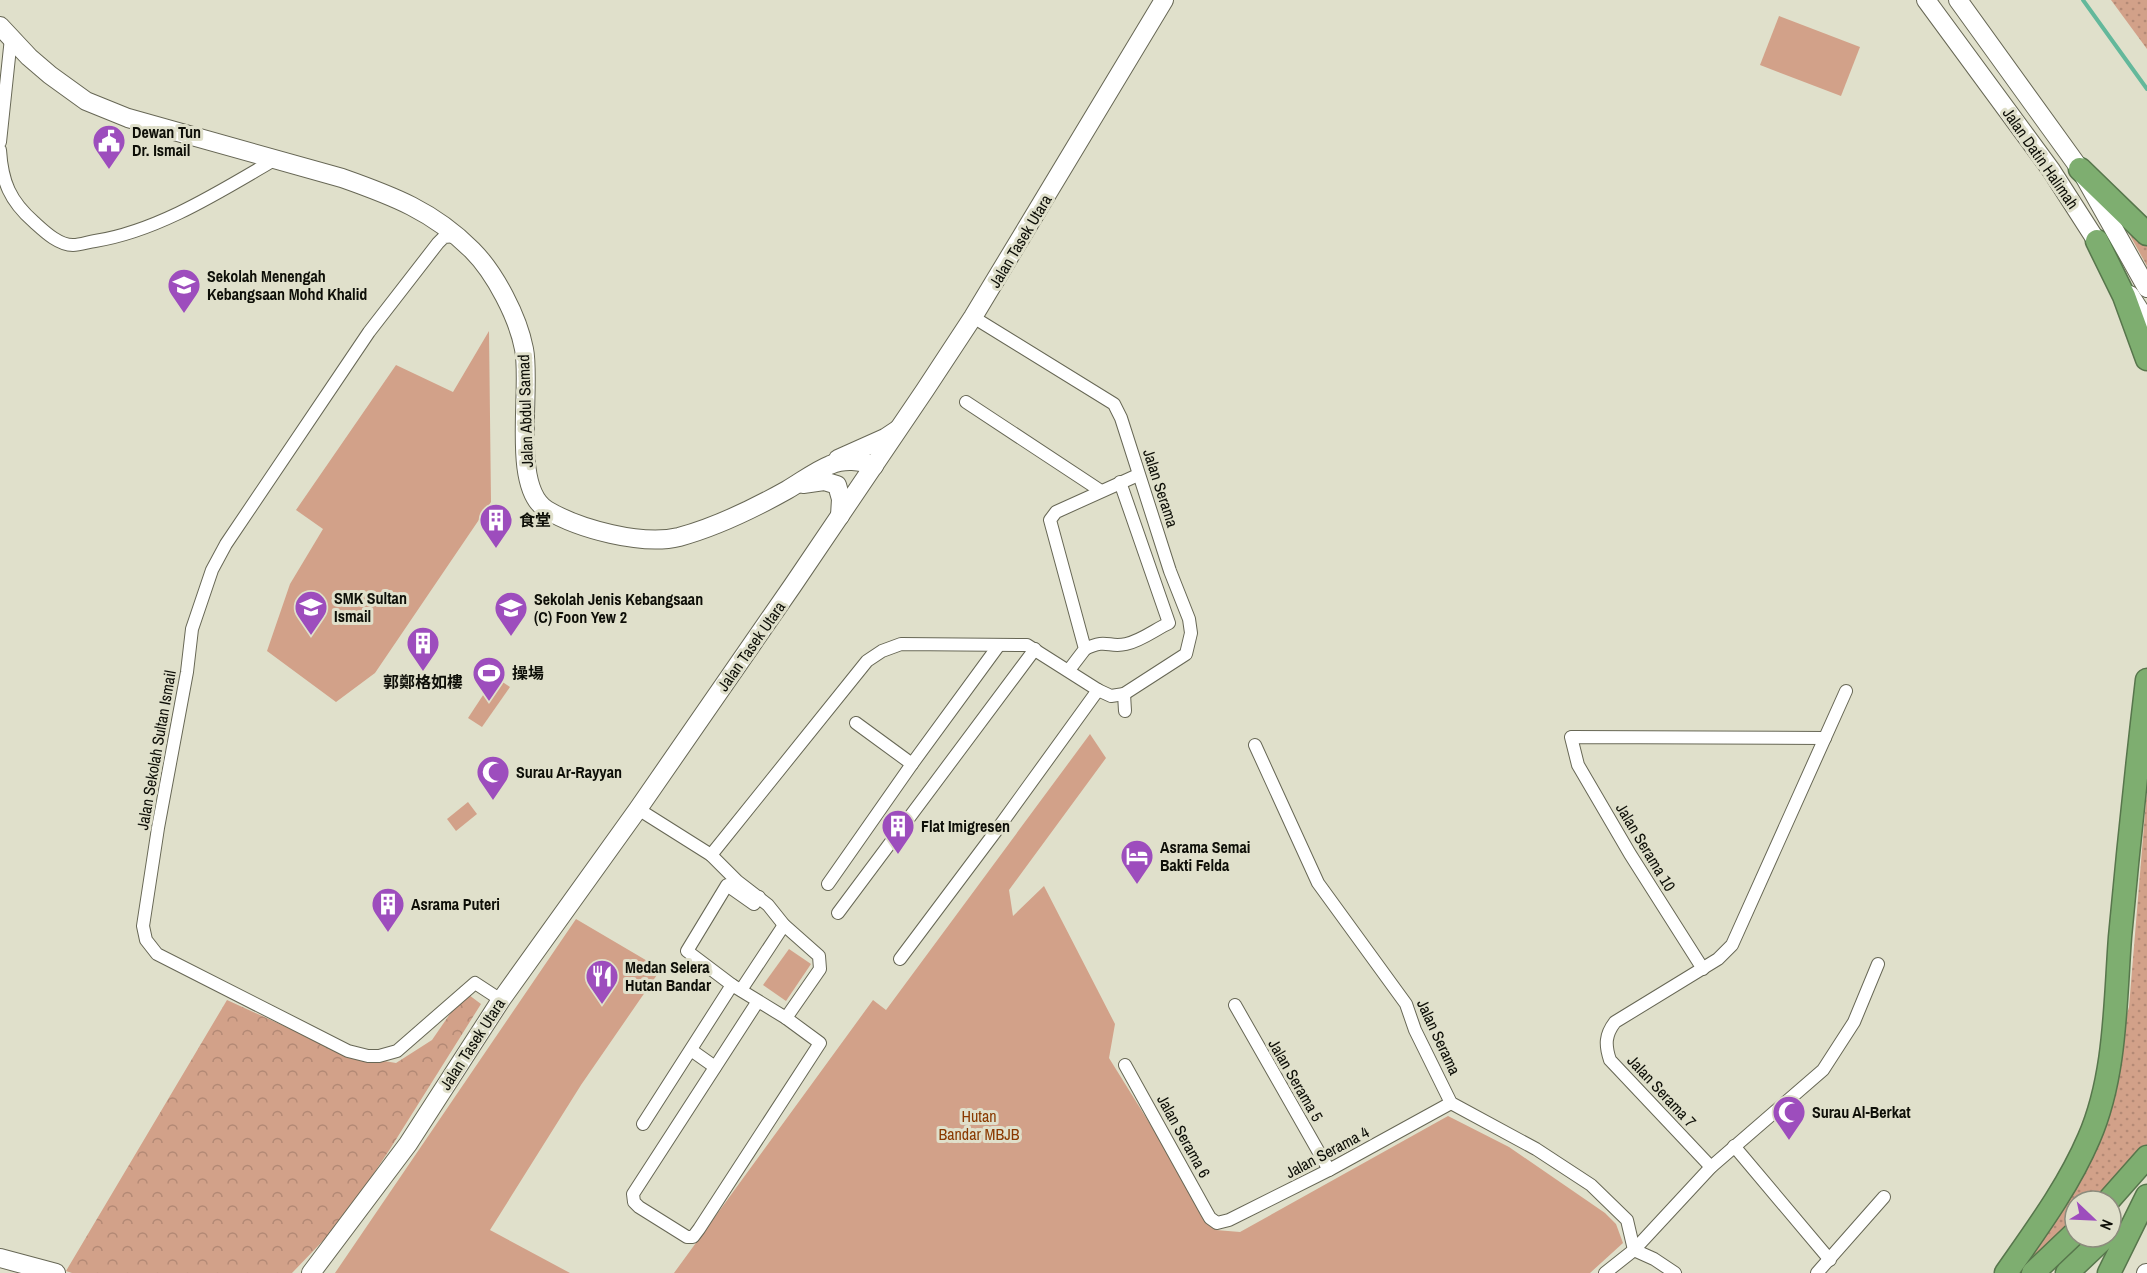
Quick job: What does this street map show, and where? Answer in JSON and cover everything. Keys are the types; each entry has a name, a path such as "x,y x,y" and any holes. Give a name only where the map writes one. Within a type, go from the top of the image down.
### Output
{"highway":[{"path":"2080,169 2147,234"},
{"path":"2097,241 2124,296 2147,359"},
{"path":"2006,1273 2067,1182 2090,1137 2105,1086 2147,680"},
{"path":"2119,1189 2147,1157"},
{"path":"2123,1218 2147,1191"},
{"path":"2109,1273 2147,1196"},
{"path":"2033,1273 2063,1244"},
{"path":"2067,1273 2092,1249"}],"street":[{"name":"Jalan Tasek Utara","path":"316,1269 408,1144 501,1000 638,809 899,429 973,317 1164,0"},
{"name":"Jalan Datin Halimah","path":"1926,0 2051,170 2147,322"},
{"name":"Jalan Datin Halimah","path":"1958,0 2080,169 2147,288"},
{"path":"0,142 6,32"},
{"name":"Jalan Abdul Samad","path":"6,32 50,75 86,100 128,118 342,178 397,198 421,209 474,251 503,294 517,324 525,350 527,474 534,495 545,509 567,520 625,537 655,540 678,537 734,517 831,465 865,462 874,466"},
{"path":"0,150 4,184 18,206 44,232 71,245 110,239 140,231 212,195 274,160"},
{"name":"Jalan Sekolah Sultan Ismail","path":"456,236 444,237 438,243 369,332 226,544 212,570 192,629 187,672 158,828 143,926 146,940 157,954 348,1051 368,1056 380,1056 397,1051 475,983 501,1000"},
{"name":"Jalan Serama","path":"973,317 1114,404 1121,418 1129,479 1170,571 1189,619 1191,633 1188,648 1182,659 1124,694"},
{"path":"966,402 1101,491"},
{"path":"815,474 824,464 885,438 899,429"},
{"path":"1071,667 1085,649 1104,642 1115,645 1127,644 1169,623 1129,479 1056,512 1050,520 1085,649"},
{"path":"795,485 824,481 834,483 840,492 840,516"},
{"path":"711,855 867,661 882,651 901,644 1027,645 1071,667 1098,690 1111,696 1124,694 1125,711"},
{"path":"828,884 999,645"},
{"path":"838,913 1035,649"},
{"path":"900,959 1098,690"},
{"path":"1703,969 1718,959 1732,945 1846,691"},
{"path":"856,723 912,764"},
{"name":"Jalan Serama 10","path":"1703,969 1630,854 1578,765 1571,737 1825,738"},
{"name":"Jalan Serama","path":"1256,745 1318,883 1406,1004 1415,1030 1451,1103"},
{"path":"638,809 711,855 737,881 776,912 784,925 819,956 821,966 786,1018"},
{"path":"758,1001 633,1197 639,1207 690,1238 699,1229 820,1043 786,1018 737,988 687,951 727,885 754,904 759,897"},
{"path":"644,1124 691,1050 784,925"},
{"path":"1605,1273 1634,1250 1711,1167 1823,1070 1854,1022 1878,964"},
{"name":"Jalan Serama 7","path":"1703,969 1615,1022 1608,1031 1605,1047 1610,1060 1711,1167"},
{"name":"Jalan Serama 5","path":"1235,1005 1329,1170"},
{"path":"691,1050 716,1067"},
{"name":"Jalan Serama 6","path":"1125,1065 1206,1211 1216,1222"},
{"path":"1451,1103 1536,1149 1591,1185 1627,1220 1634,1250"},
{"name":"Jalan Serama 4","path":"1216,1222 1229,1220 1329,1170 1451,1103"},
{"path":"1734,1146 1830,1260"},
{"path":"1817,1273 1884,1197"},
{"path":"1634,1250 1654,1259 1675,1273"},
{"path":"0,1258 56,1273"}],"green space":[{"path":"2111,0 2147,0 2147,49"},
{"path":"1779,16 1860,47 1841,96 1760,65"},
{"path":"2116,210 2147,238 2147,266"},
{"path":"489,331 491,502 375,673 336,702 267,651 290,584 323,529 296,510 396,365 453,392"},
{"name":"操場","path":"495,677 510,687 482,727 468,718"},
{"name":"Hutan Bandar MBJB","path":"1090,734 1106,758 1009,890 1013,916 1044,886 1115,1024 1109,1058 1216,1230 1240,1232 1448,1116 1509,1147 1605,1213 1616,1224 1623,1243 1590,1273 674,1273 873,1000 886,1010"},
{"path":"2147,789 2147,1147 2114,1189 2063,1189 2063,1242 2031,1273 2016,1273 2089,1139 2129,1007"},
{"path":"468,802 477,814 456,831 447,819"},
{"path":"576,919 661,969 581,1085 490,1230 570,1273 335,1273"},
{"path":"789,949 811,964 786,1001 763,985"},
{"path":"465,992 481,1004 343,1220 292,1273 72,1273 66,1271 227,1000 348,1055 396,1063 432,1040"}],"waterway":[{"path":"2083,0 2147,89"}],"place":[{"name":"Dewan Tun Dr. Ismail","path":"109,170"},
{"name":"Sekolah Menengah Kebangsaan Mohd Khalid","path":"184,314"},
{"name":"食堂","path":"496,549"},
{"name":"SMK Sultan Ismail","path":"311,636"},
{"name":"Sekolah Jenis Kebangsaan (C) Foon Yew 2","path":"511,637"},
{"name":"郭鄭格如樓","path":"423,672"},
{"name":"操場","path":"489,702"},
{"name":"Surau Ar-Rayyan","path":"493,801"},
{"name":"Flat Imigresen","path":"898,855"},
{"name":"Asrama Semai Bakti Felda","path":"1137,885"},
{"name":"Asrama Puteri","path":"388,933"},
{"name":"Medan Selera Hutan Bandar","path":"602,1005"},
{"name":"Surau Al-Berkat","path":"1789,1141"}]}
